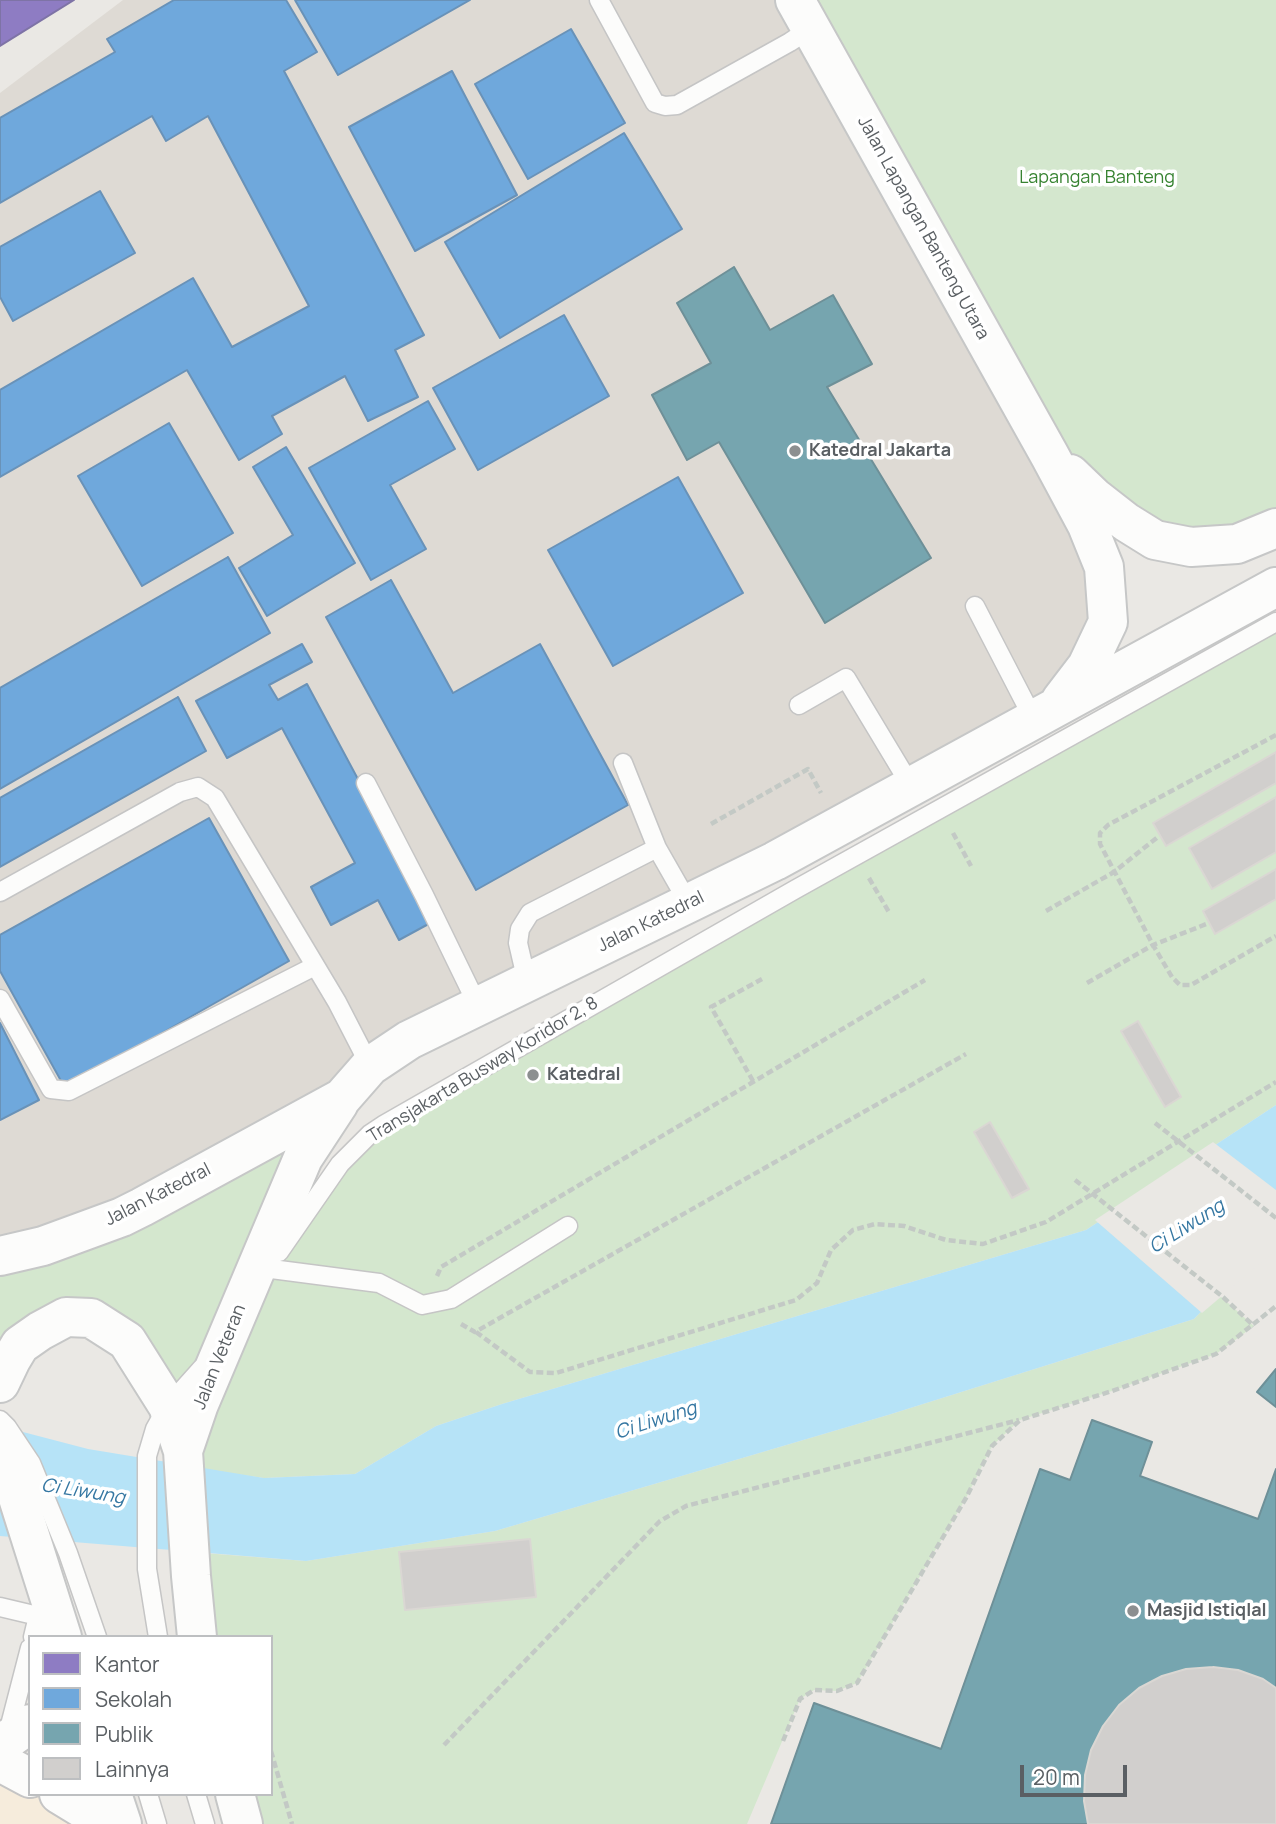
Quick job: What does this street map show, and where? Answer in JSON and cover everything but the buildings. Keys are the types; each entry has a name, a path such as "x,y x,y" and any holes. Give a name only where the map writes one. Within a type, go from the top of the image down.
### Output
{"main road":[{"name":"Jalan Lapangan Banteng Utara","path":"803,14 1050,456"},
{"path":"1050,456 1126,522 1156,540 1191,547 1237,544 1276,528"},
{"name":"Jalan Katedral","path":"0,1256 43,1246 122,1217 342,1098 370,1066 409,1040 775,861 1044,715 1087,666 1108,622 1104,566 1087,525 1050,456"},
{"path":"1044,715 1276,587"},
{"name":"Jalan Veteran","path":"197,1635 191,1576 171,1456 199,1404 262,1268 303,1158 342,1098"},
{"path":"0,1383 20,1345 66,1317 91,1318 127,1340 168,1406 171,1456"},
{"path":"2,1429 55,1562 62,1635"},
{"path":"9,1744 28,1775"},
{"path":"62,1796 108,1824"},
{"path":"113,1796 122,1824"},
{"path":"236,1796 243,1824"}],"lane":[{"path":"599,0 655,103 665,106 677,105 790,42 803,14"},
{"path":"799,705 846,678 924,779 1024,763 1044,715 975,606"},
{"name":"Transjakarta Busway Koridor 2, 8","path":"262,1268 340,1164 370,1134 856,856 1276,622"},
{"path":"624,763 657,848 689,904"},
{"path":"366,783 478,1006"},
{"path":"0,892 180,792 198,787 215,798 337,1002 370,1066"},
{"path":"527,982 518,943 520,929 530,913 657,848"},
{"path":"0,999 51,1090 69,1091 315,966"},
{"path":"262,1268 379,1283 422,1304 451,1299 568,1226"},
{"path":"168,1406 229,1338"},
{"path":"158,1635 147,1569 171,1456"},
{"path":"55,1562 96,1635"},
{"path":"0,1607 38,1616 33,1635"},
{"path":"9,1744 28,1657"},
{"path":"149,1796 157,1824"},
{"path":"197,1796 205,1824"}],"path":[{"path":"1276,735 1108,825 1100,833 1100,844 1114,872 1153,945 1172,977 1180,985 1191,985 1276,936"},
{"path":"711,824 808,769"},
{"path":"950,829 971,866"},
{"path":"1046,911 1114,872 1159,836"},
{"path":"856,856 890,914"},
{"path":"1087,983 1153,945 1209,923"},
{"path":"753,1081 711,1007 762,979"},
{"path":"925,980 441,1267 422,1304 475,1332 530,1372 556,1373 796,1300 817,1283 831,1250 853,1230 876,1224 904,1226 946,1240 983,1244 1046,1222 1276,1082"},
{"path":"475,1332 966,1054"},
{"path":"1156,1123 1276,1218"},
{"path":"1074,1180 1223,1297 1254,1326"},
{"path":"444,1745 660,1521 687,1506 1020,1420 1112,1391 1216,1354 1276,1306"},
{"path":"783,1741 800,1699 814,1690 837,1691 857,1683 965,1498 992,1446 1020,1420"},
{"path":"273,1758 292,1824"}],"shaded area":[{"path":"123,0 793,0 1104,567 1082,672 211,1169 0,1255 0,93"},
{"path":"0,1763 28,1778 28,1796 62,1796 108,1824 0,1824"}],"green space":[{"name":"Lapangan Banteng","path":"792,0 1276,0 1276,528 1216,546 1088,492"},
{"path":"1276,623 1276,1105 1086,1230 436,1426 355,1474 264,1478 184,1467 127,1341 66,1317 0,1383 0,1256 342,1098 268,1269 370,1134"},
{"path":"1218,1294 1254,1326 1216,1354 1020,1420 992,1446 966,1498 857,1683 837,1691 814,1690 800,1699 747,1824 243,1824 236,1796 273,1796 273,1635 197,1635 190,1552 306,1561 495,1531 888,1415 1194,1319"}],"water":[{"name":"Ci Liwung","path":"1276,1105 1276,1245 1218,1294 1194,1319 888,1415 495,1531 306,1561 0,1536 0,1426 88,1449 264,1478 355,1474 436,1426 1086,1230"}],"pier":[{"path":"1213,1142 1276,1190 1276,1250 1202,1313 1095,1220"}],"place":[{"name":"Katedral Jakarta","path":"795,451"},
{"name":"Katedral","path":"533,1075"},
{"name":"Masjid Istiqlal","path":"1133,1611"}]}
